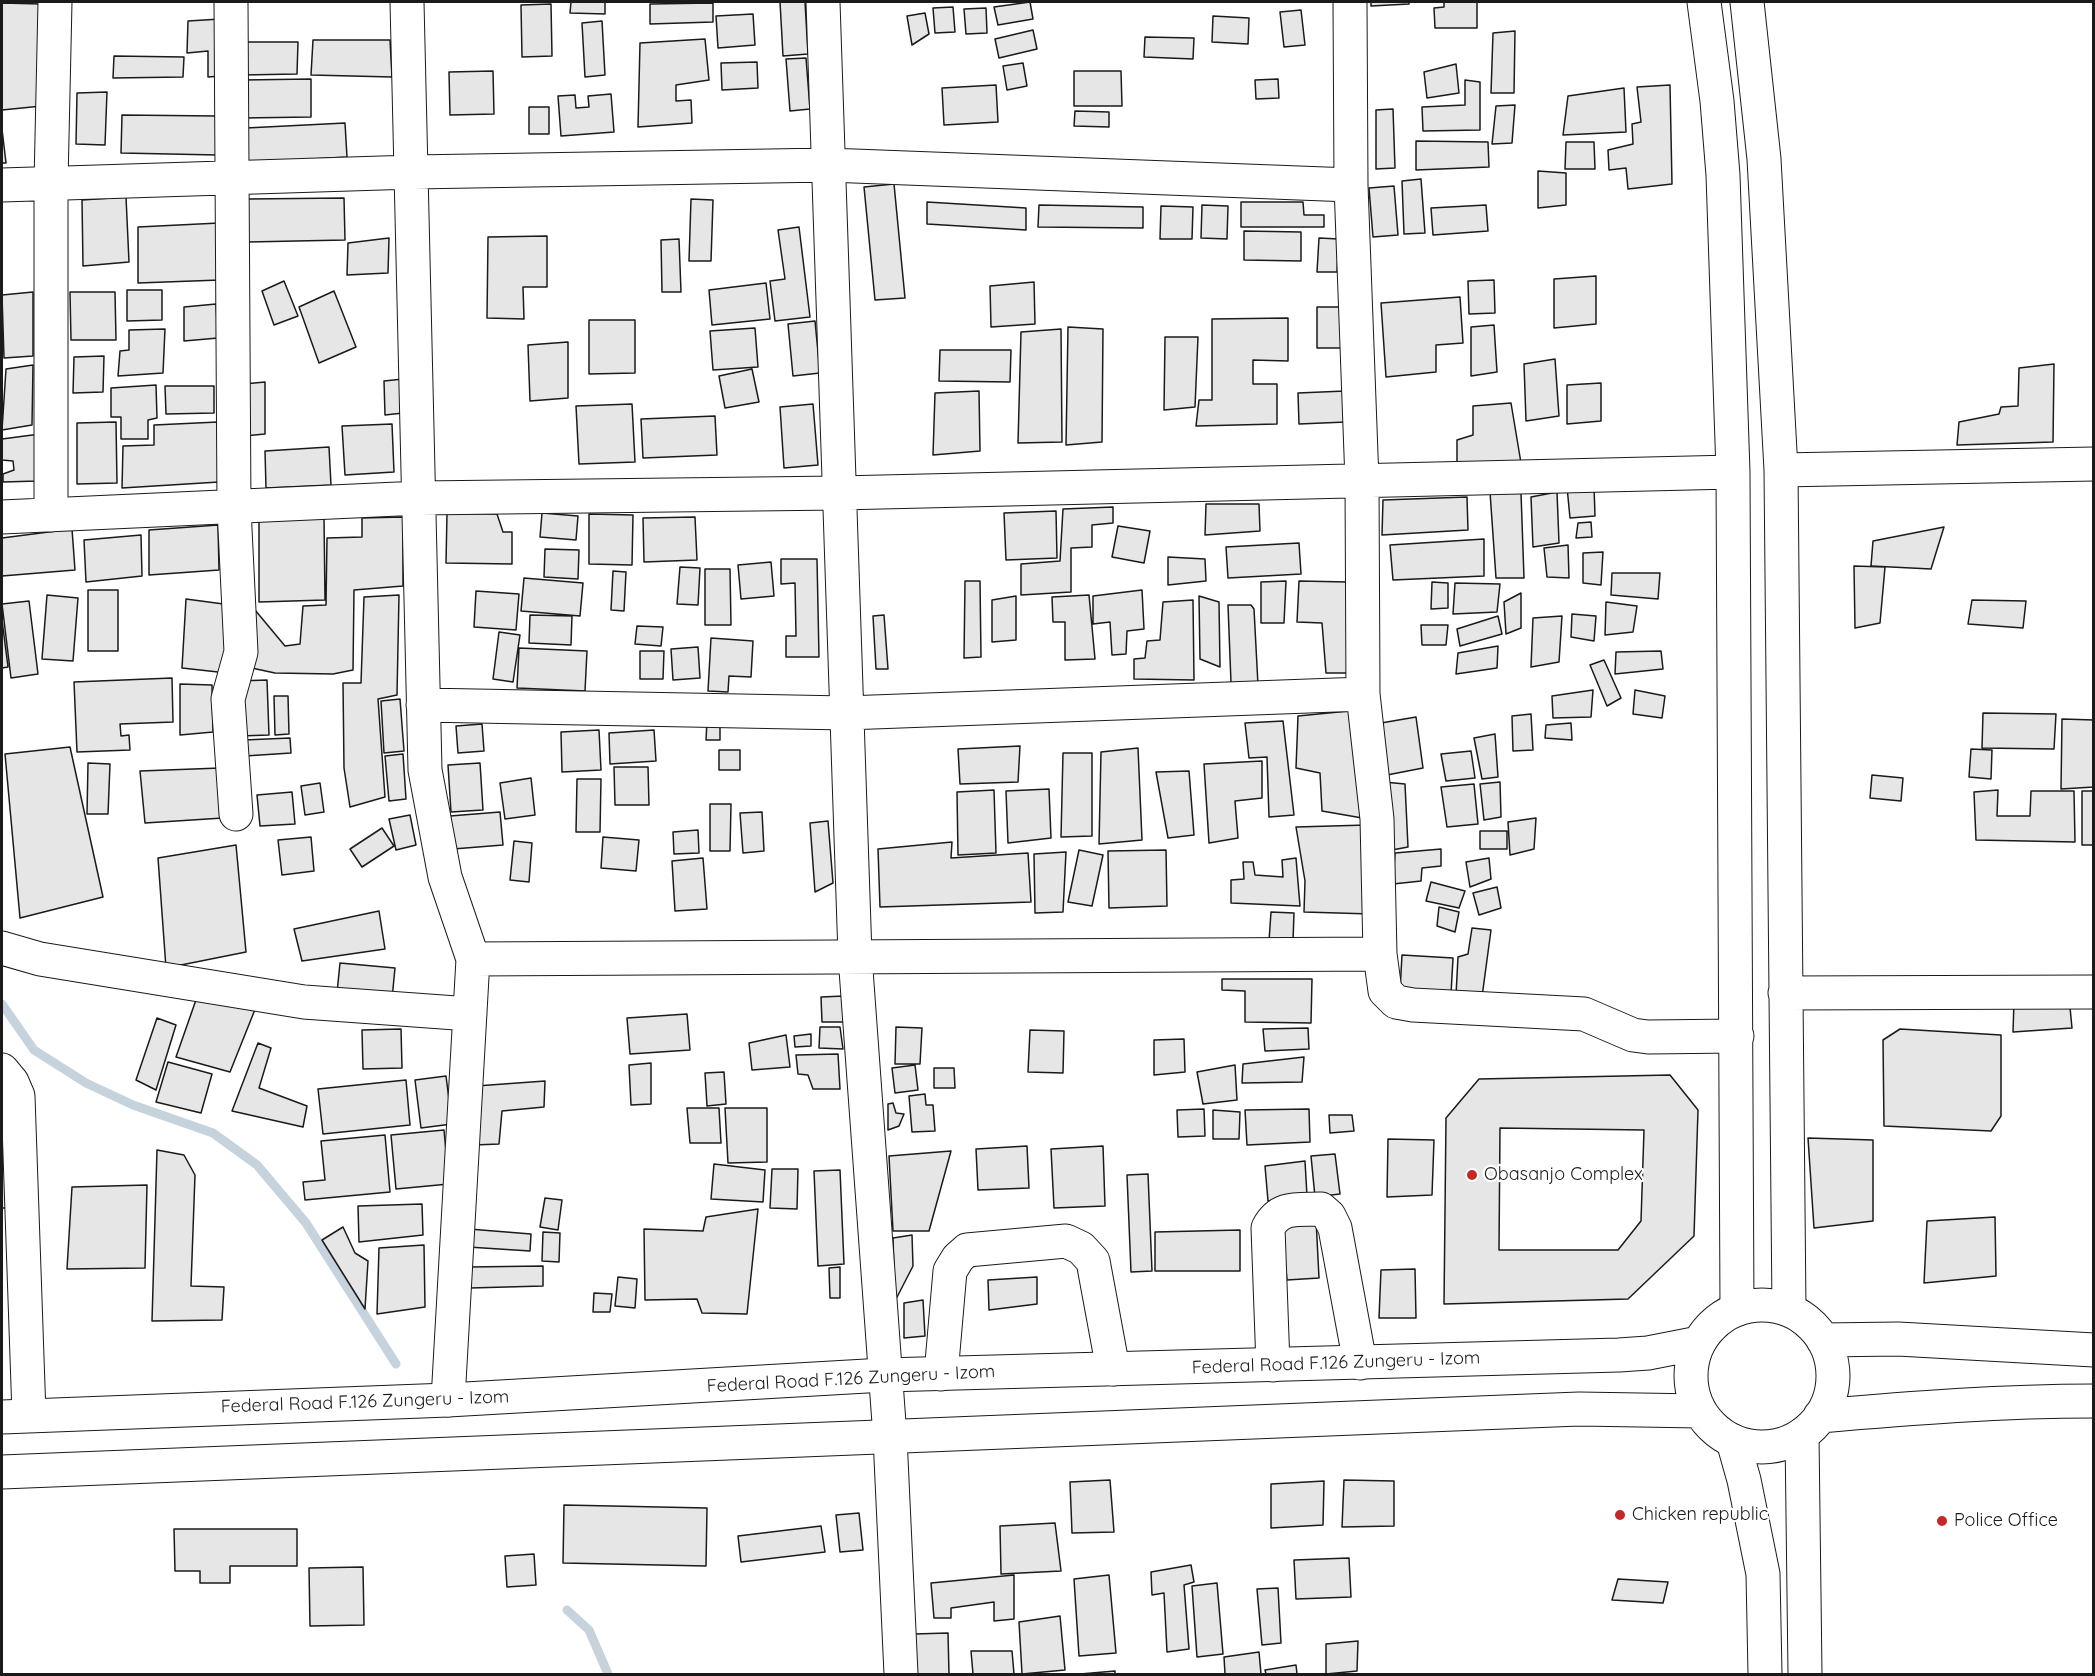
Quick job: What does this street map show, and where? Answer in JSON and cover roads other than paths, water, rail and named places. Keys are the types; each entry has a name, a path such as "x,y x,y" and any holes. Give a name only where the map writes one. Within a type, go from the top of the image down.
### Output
{"street":[{"path":"51,515 51,183 55,2"},
{"path":"231,2 234,508 241,652 228,699 236,814"},
{"path":"407,2 413,172 425,770 438,850 473,958 448,1400"},
{"path":"823,2 855,956 890,1437 901,1674"},
{"path":"1350,2 1351,185 1362,481 1363,694 1378,842 1380,954 1385,992 1396,1002 1584,1014 1633,1035 1648,1037 1737,1036"},
{"path":"1704,2 1717,101 1723,175 1732,472 1737,1309"},
{"path":"1747,2 1764,159 1781,470 1788,1309"},
{"path":"2,185 413,172 828,165 1351,185"},
{"path":"1781,470 2094,464"},
{"path":"2,517 420,498 839,494 1732,472"},
{"path":"423,705 846,713 1363,694"},
{"path":"2,948 40,959 304,1002 470,1014"},
{"path":"473,958 1380,954"},
{"path":"1785,993 2094,992"},
{"path":"2,1070 12,1082 18,1096 15,1416"},
{"path":"1273,1365 1268,1228 1274,1217 1282,1210 1311,1209 1321,1209 1329,1216 1335,1228 1360,1363"},
{"path":"940,1374 950,1271 958,1258 967,1250 1066,1241 1081,1248 1093,1261 1113,1369"},
{"path":"1805,1674 1811,1426 1829,1399 1833,1379 1831,1359 1824,1340 1811,1324 1788,1309 1761,1305 1737,1309 1715,1323 1699,1343 1692,1365 1692,1388 1700,1411 1714,1428 1733,1441 1756,1447 1780,1445 1811,1426 1881,1409 2009,1401 2094,1401"},
{"path":"1824,1340 1898,1339 2094,1350"},
{"name":"Federal Road F.126 Zungeru - Izom","path":"15,1416 448,1400 884,1375 1619,1355 1648,1353 1699,1343"},
{"path":"2,1472 1579,1409 1700,1411"},
{"path":"1733,1441 1744,1480 1763,1574 1765,1674"}],"waterway":[{"path":"2,1004 34,1050 86,1083 133,1105 213,1133 257,1165 306,1223 396,1364"},
{"path":"567,1610 589,1630 608,1674"}],"place":[{"name":"Obasanjo Complex","path":"1472,1175"},
{"name":"Chicken republic","path":"1620,1515"},
{"name":"Police Office","path":"1942,1521"}]}
